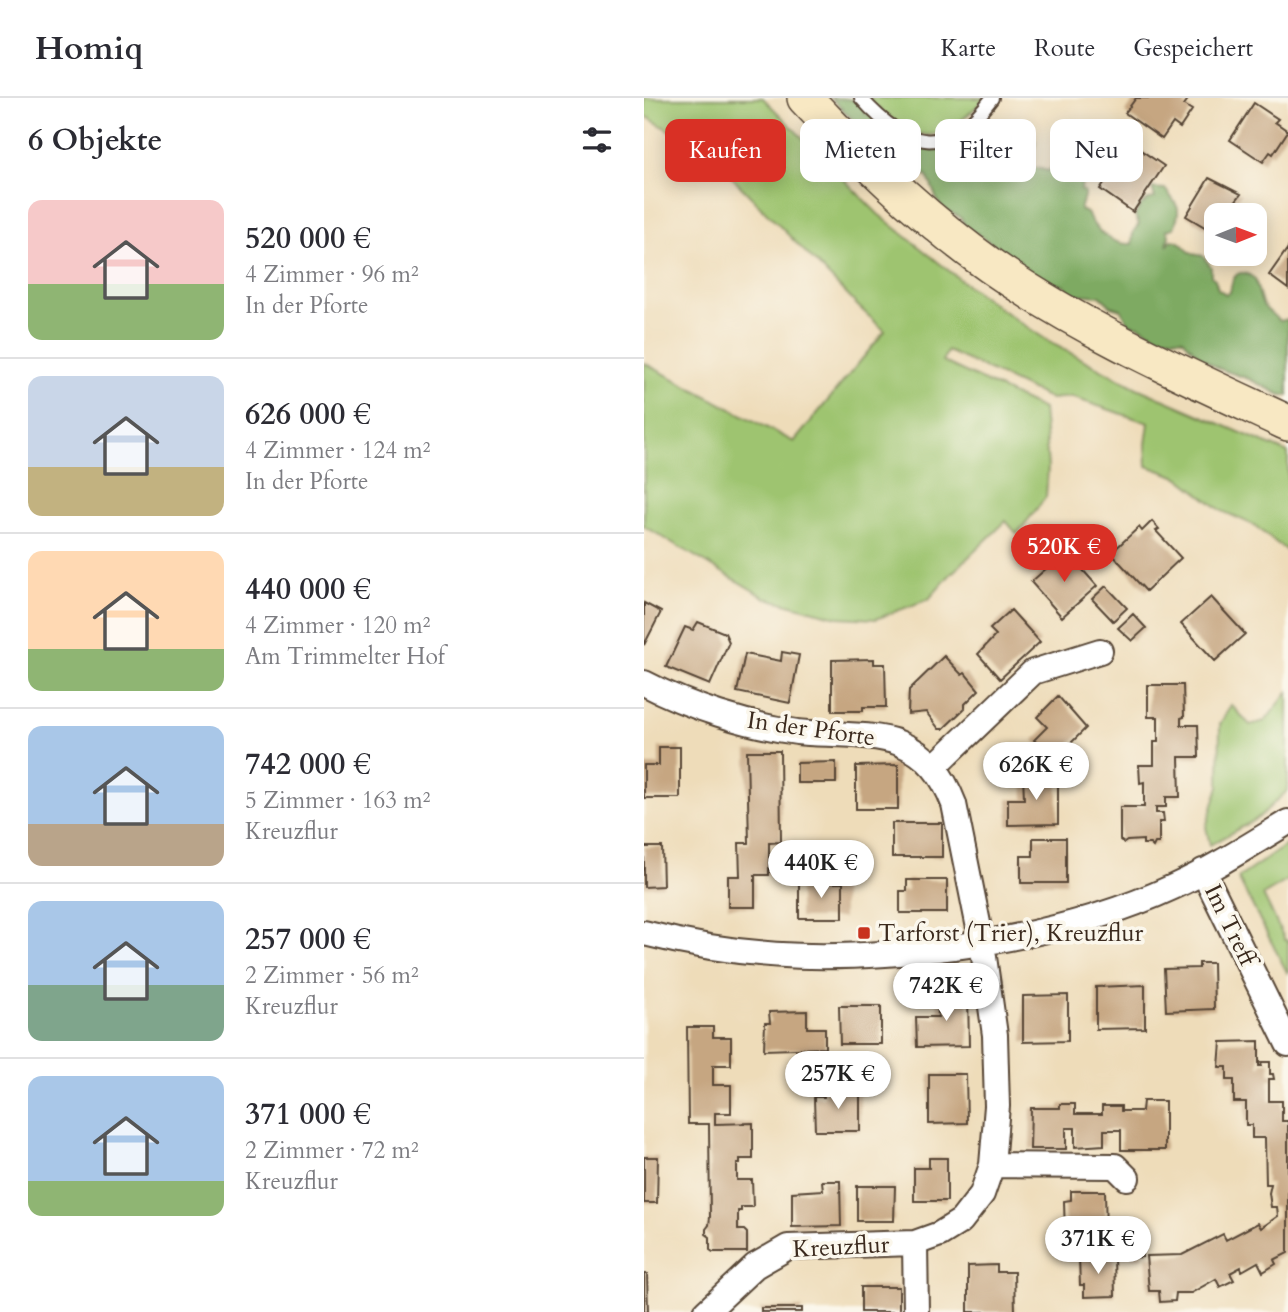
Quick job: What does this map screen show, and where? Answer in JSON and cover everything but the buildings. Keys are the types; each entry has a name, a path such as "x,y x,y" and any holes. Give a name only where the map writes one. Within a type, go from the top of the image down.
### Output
{"main road":[{"path":"805,98 931,220 990,266 1042,299 1128,347 1288,423"}],"street":[{"path":"935,766 1033,672 1100,651"},
{"name":"In der Pforte","path":"644,683 749,722 796,732 896,741 917,751 935,766 946,783 954,804 982,943"},
{"path":"644,933 705,946 788,957 863,956 982,943 1048,931 1172,888 1288,822"},
{"name":"Im Treff","path":"1203,872 1281,1013 1288,1044"},
{"name":"Kreuzflur","path":"706,1312 755,1266 788,1247 915,1243 940,1234 961,1222 982,1194 992,1165 997,1074 995,1035 982,943"},
{"path":"992,1165 1115,1167 1127,1178"},
{"name":"Kreuzflur","path":"915,1243 916,1312"}],"lane":[{"path":"861,98 896,131 919,141 929,141 962,129 992,98"}],"green space":[{"path":"644,98 763,98 784,119 665,119 665,128 644,115"},
{"path":"831,98 857,102 865,114 872,114 880,119 852,119"},
{"path":"865,98 985,98 963,119 935,119 935,134 921,134 921,119 892,119"},
{"path":"786,121 800,135 800,182 846,182 878,214 963,282 1051,343 1137,388 1288,453 1288,552 1254,525 1222,511 1178,477 1147,466 1149,423 1071,397 1051,399 948,351 942,361 1043,409 1048,467 1046,497 1017,534 1006,521 929,599 876,619 837,617 766,598 644,526 644,363 794,442 885,331 736,182 786,182"},
{"path":"921,143 935,149 935,182 1036,182 1036,168 1050,169 1050,182 1082,183 1081,190 1085,193 1080,210 1087,213 1105,236 1125,244 1132,244 1133,232 1139,224 1135,216 1138,210 1145,202 1155,198 1152,188 1165,189 1176,203 1178,211 1174,228 1167,230 1167,246 1171,240 1175,240 1193,254 1203,256 1204,266 1210,266 1211,276 1218,289 1226,294 1230,292 1232,281 1237,274 1249,275 1255,279 1264,306 1280,321 1288,319 1288,396 1220,369 1199,356 1183,339 1159,337 1139,326 1129,324 1121,309 1111,306 1100,296 1072,294 1064,285 1045,279 1040,281 1001,254 996,246 966,230 958,216 944,210 925,175 921,173"},
{"path":"1288,692 1288,790 1258,818 1210,845 1206,827 1219,786 1220,724 1231,705 1250,725 1265,721"},
{"path":"1288,844 1288,880 1263,895 1285,940 1288,941 1288,974 1238,878"}],"place":[{"name":"Tarforst (Trier), Kreuzflur","path":"864,933"}]}
